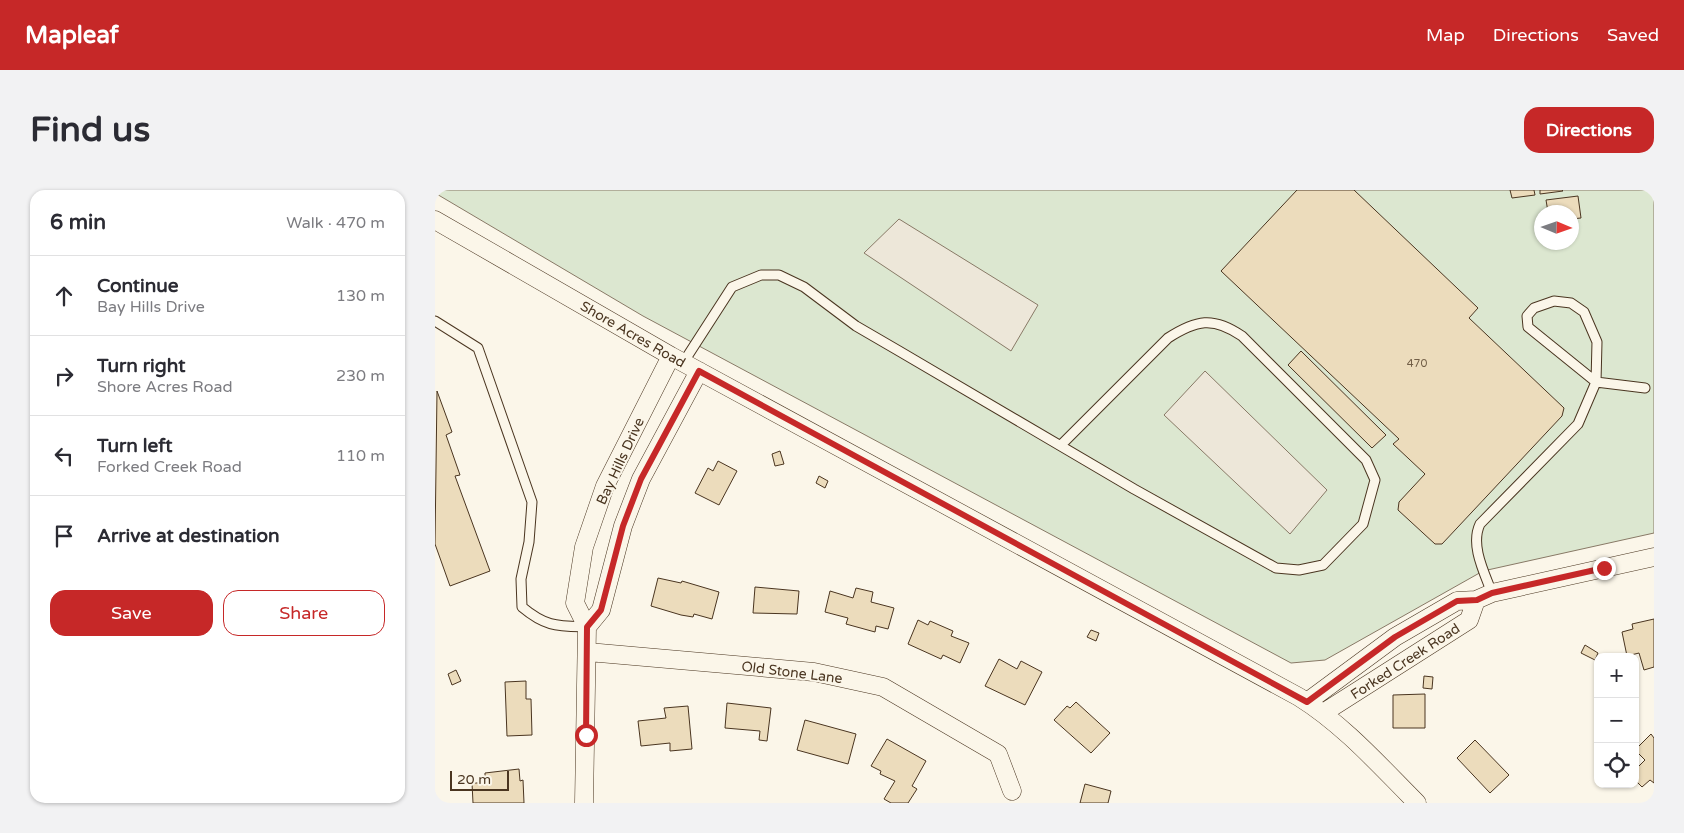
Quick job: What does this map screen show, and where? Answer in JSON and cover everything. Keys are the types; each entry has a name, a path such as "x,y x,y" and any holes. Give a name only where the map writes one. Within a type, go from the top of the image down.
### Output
{"street":[{"name":"Shore Acres Road","path":"435,220 677,360 1307,702 1323,713 1356,742 1417,803"},
{"name":"Bay Hills Drive","path":"584,803 587,627 575,603 584,548 605,486 677,360"},
{"name":"Bay Hills Drive","path":"587,627 601,610 623,526 641,479 699,371"},
{"name":"Forked Creek Road","path":"1307,702 1395,637 1457,601 1654,557"},
{"name":"Forked Creek Road","path":"1323,713 1469,620 1484,596"},
{"name":"Old Stone Lane","path":"588,652 814,672 883,687 998,754 1012,791"}],"lane":[{"path":"677,360 732,287 761,275 779,275 804,287 856,326 1142,494 1276,568 1299,570 1323,564 1363,524 1375,480 1366,460 1243,336 1228,326 1212,323 1189,325 1168,338 1061,445"},
{"path":"1484,596 1483,571 1475,533 1480,524 1578,424 1596,382 1597,342 1584,312 1571,303 1555,300 1534,308 1527,316 1529,327 1596,382 1645,388"},
{"path":"435,321 478,348 532,502 529,542 521,579 522,607 538,620 559,626 587,627"}],"green space":[{"path":"435,190 1654,190 1654,533 1483,571 1325,660 1291,663 643,316 435,193"}],"shaded area":[{"path":"899,219 1038,305 1011,351 864,253"},
{"path":"1205,371 1327,490 1290,534 1164,415"}],"building":[{"path":"1297,190 1354,190 1478,308 1469,318 1564,408 1562,416 1442,544 1435,544 1398,510 1399,502 1425,474 1393,444 1399,439 1221,271"},
{"path":"1510,190 1534,190 1535,195 1512,198"},
{"path":"1540,190 1562,190 1563,191 1540,194"},
{"path":"1578,196 1581,218 1579,218 1579,205 1547,205 1546,200"},
{"path":"1301,351 1386,435 1372,448 1288,365"},
{"path":"437,391 452,432 446,435 460,475 455,476 490,571 450,586 435,544"},
{"path":"780,451 784,464 775,466 772,454"},
{"path":"718,461 737,471 719,505 695,493 708,468 713,471"},
{"path":"819,476 828,481 825,488 816,483"},
{"path":"658,578 681,583 682,581 719,592 712,619 694,614 693,617 681,615 651,606"},
{"path":"755,587 799,591 797,614 753,613"},
{"path":"856,588 873,592 871,602 894,608 888,629 876,626 875,632 846,624 848,618 825,612 830,591 853,598"},
{"path":"1654,619 1654,667 1644,670 1639,653 1626,653 1622,632 1633,629 1632,624"},
{"path":"918,620 928,625 930,621 953,631 951,636 969,643 960,663 943,655 941,659 908,644"},
{"path":"1091,630 1099,633 1096,641 1087,637"},
{"path":"1585,645 1598,653 1594,653 1594,660 1581,653"},
{"path":"999,659 1017,669 1021,661 1042,672 1025,705 985,686"},
{"path":"456,670 461,681 452,685 448,674"},
{"path":"1424,676 1433,677 1432,689 1423,688"},
{"path":"526,681 526,699 531,699 532,735 507,736 505,682"},
{"path":"1425,694 1425,728 1393,728 1393,695"},
{"path":"1076,702 1110,733 1091,753 1054,720 1067,706 1070,708"},
{"path":"727,703 771,708 767,741 759,740 760,731 725,728"},
{"path":"688,706 692,749 670,751 670,743 641,746 638,721 666,718 664,708"},
{"path":"805,720 856,734 848,764 797,750"},
{"path":"1651,734 1654,738 1654,783 1650,780 1642,787 1639,784 1639,766 1645,760 1639,754 1639,746"},
{"path":"887,739 926,761 912,786 917,789 908,803 891,803 884,799 895,781 880,774 881,771 871,766"},
{"path":"1475,740 1509,775 1490,793 1457,758"},
{"path":"519,769 520,781 523,780 524,803 473,803 472,783 485,783 485,773"},
{"path":"1085,784 1111,791 1108,803 1080,803"}],"route":[{"path":"586,735 587,627 601,610 623,526 641,479 699,371 1307,702 1395,637 1457,601 1477,600 1492,593 1604,568"}]}
